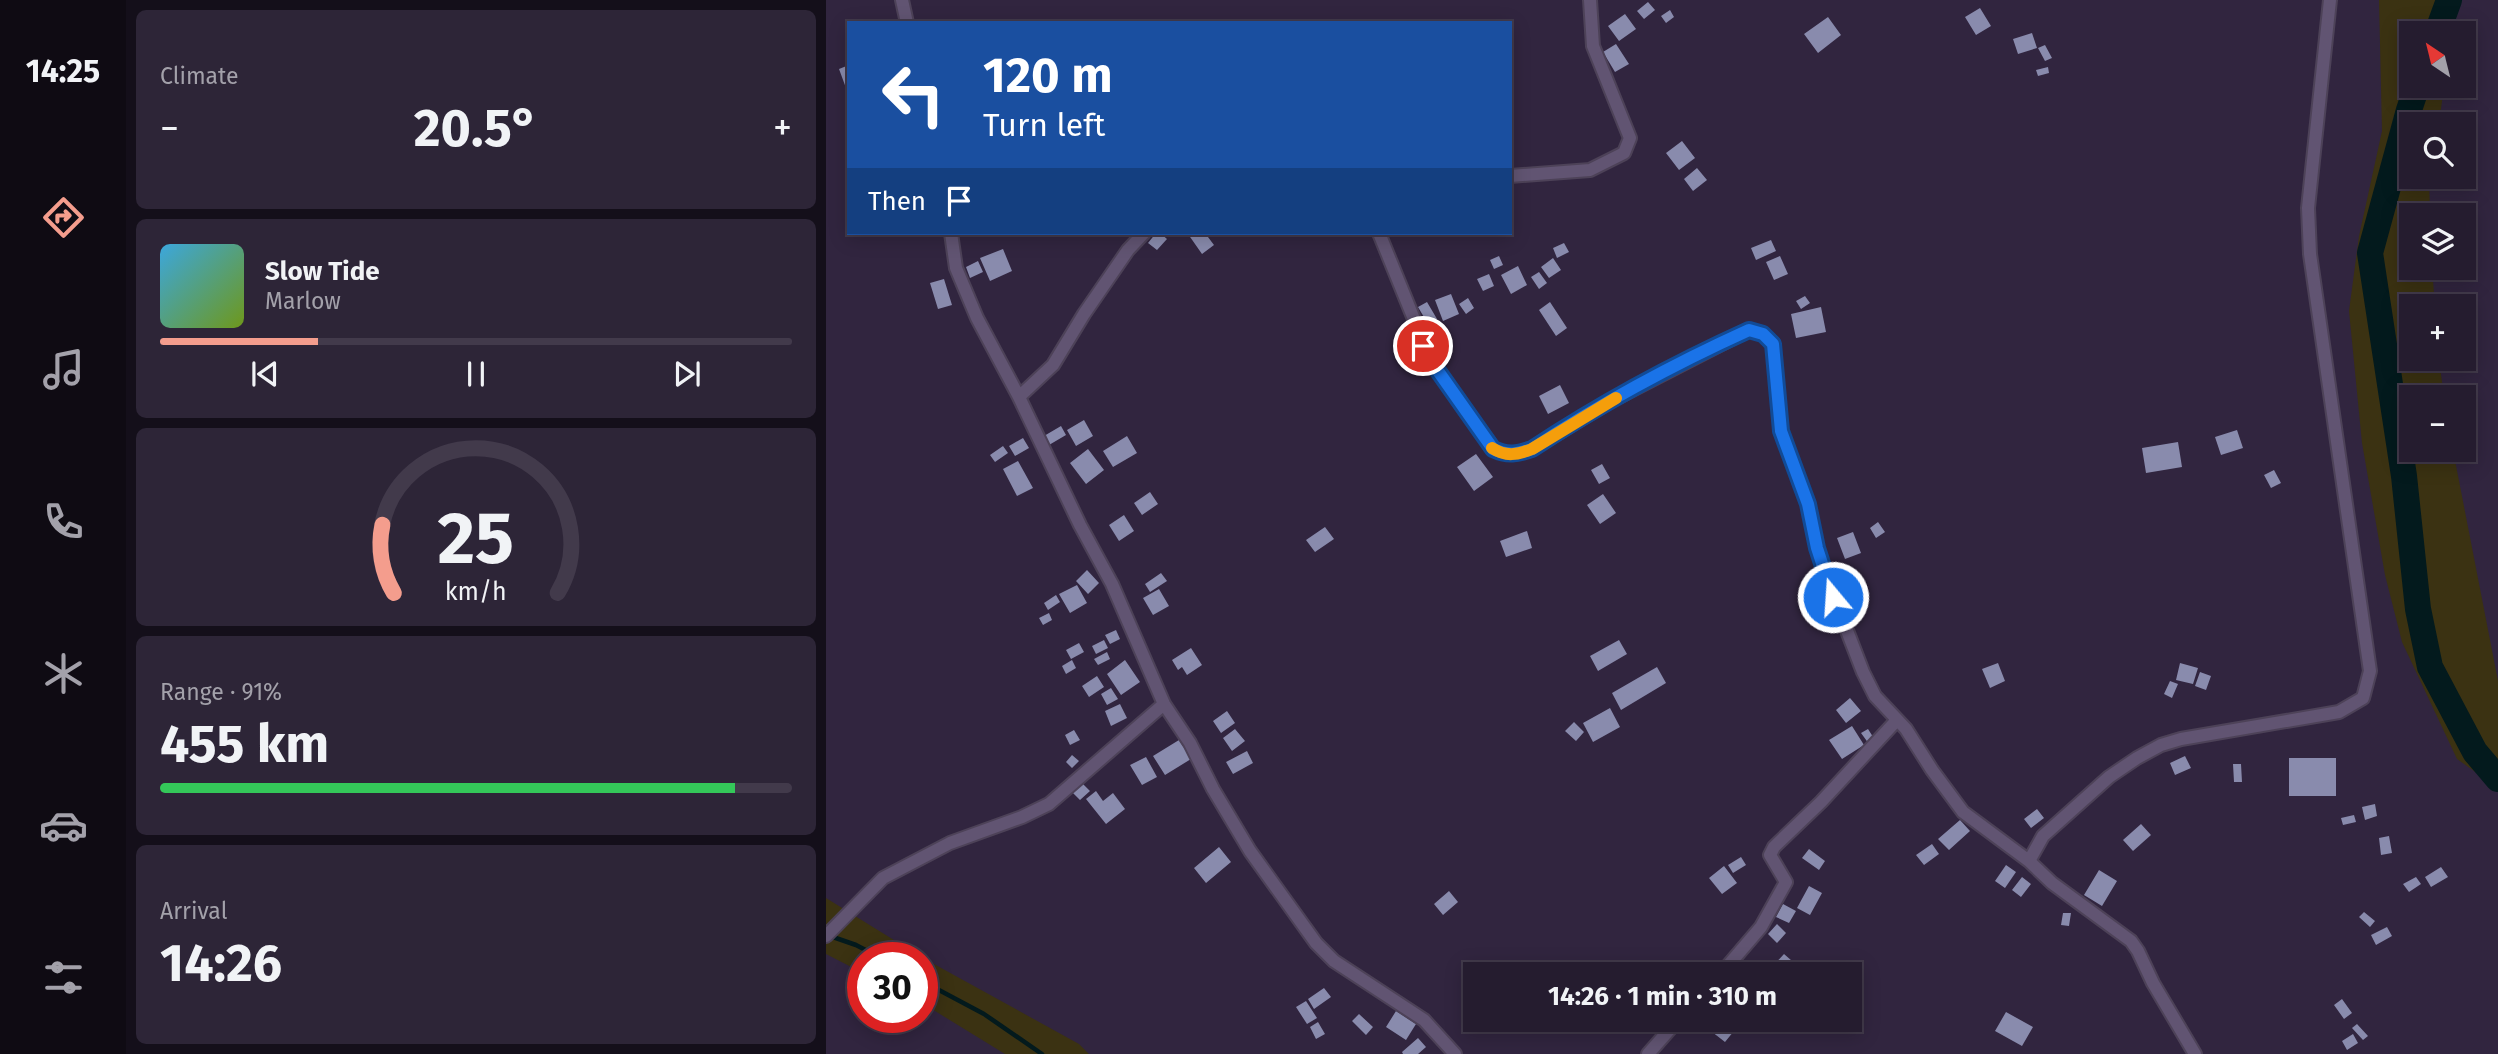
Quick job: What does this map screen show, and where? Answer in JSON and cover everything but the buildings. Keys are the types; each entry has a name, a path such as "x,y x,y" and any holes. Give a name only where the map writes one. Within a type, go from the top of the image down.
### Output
{"street":[{"path":"902,0 907,21"},
{"path":"1512,176 1590,170 1624,153 1630,138 1593,46 1590,0"},
{"path":"2029,862 2043,836 2109,777 2161,745 2181,739 2339,712 2364,698 2370,671 2316,297 2309,231 2308,208 2330,0"},
{"path":"951,235 956,268 977,318 1112,584 1164,704 1190,743 1213,789 1250,851 1317,943 1334,961 1424,1020 1455,1054"},
{"path":"1019,397 1053,365 1091,303 1128,250 1142,235"},
{"path":"1381,235 1431,361 1493,449 1504,454 1518,454 1532,449 1611,401 1749,330 1763,334 1773,344 1781,431 1808,504 1821,561 1863,672 1875,696 1897,720 1962,812 2131,941 2175,1023 2195,1054"},
{"path":"826,936 883,878 950,843 1022,817 1049,804 1164,704"},
{"path":"1731,962 1761,927 1786,882 1770,855 1774,846 1821,802 1897,720"},
{"path":"1648,1054 1667,1032"}],"sand":[{"path":"2379,0 2452,0 2452,21 2399,21 2399,98 2442,98 2441,112 2399,112 2399,189 2429,189 2430,203 2399,203 2399,280 2433,280 2434,294 2399,294 2399,371 2441,371 2442,385 2399,385 2399,462 2455,462 2498,681 2498,788 2457,759 2402,642 2385,575 2362,443 2349,311 2359,236 2382,131"},
{"path":"826,898 897,942 847,942 847,965 826,954"},
{"path":"938,966 1079,1044 1089,1054 1005,1054 938,1013"}],"waterway":[{"path":"2441,21 2449,0"},
{"path":"2413,98 2370,253 2404,476 2418,609 2430,667 2475,752 2498,779"},
{"path":"830,936 847,942"},
{"path":"938,990 984,1014 1042,1054"}],"slow traffic":[{"path":"1492,448 1504,454 1518,454 1532,449 1616,398"}],"route":[{"path":"1423,346 1493,449 1504,454 1518,454 1532,449 1611,401 1726,341 1749,330 1763,334 1773,344 1781,431 1808,504 1817,548 1833,597"}]}
